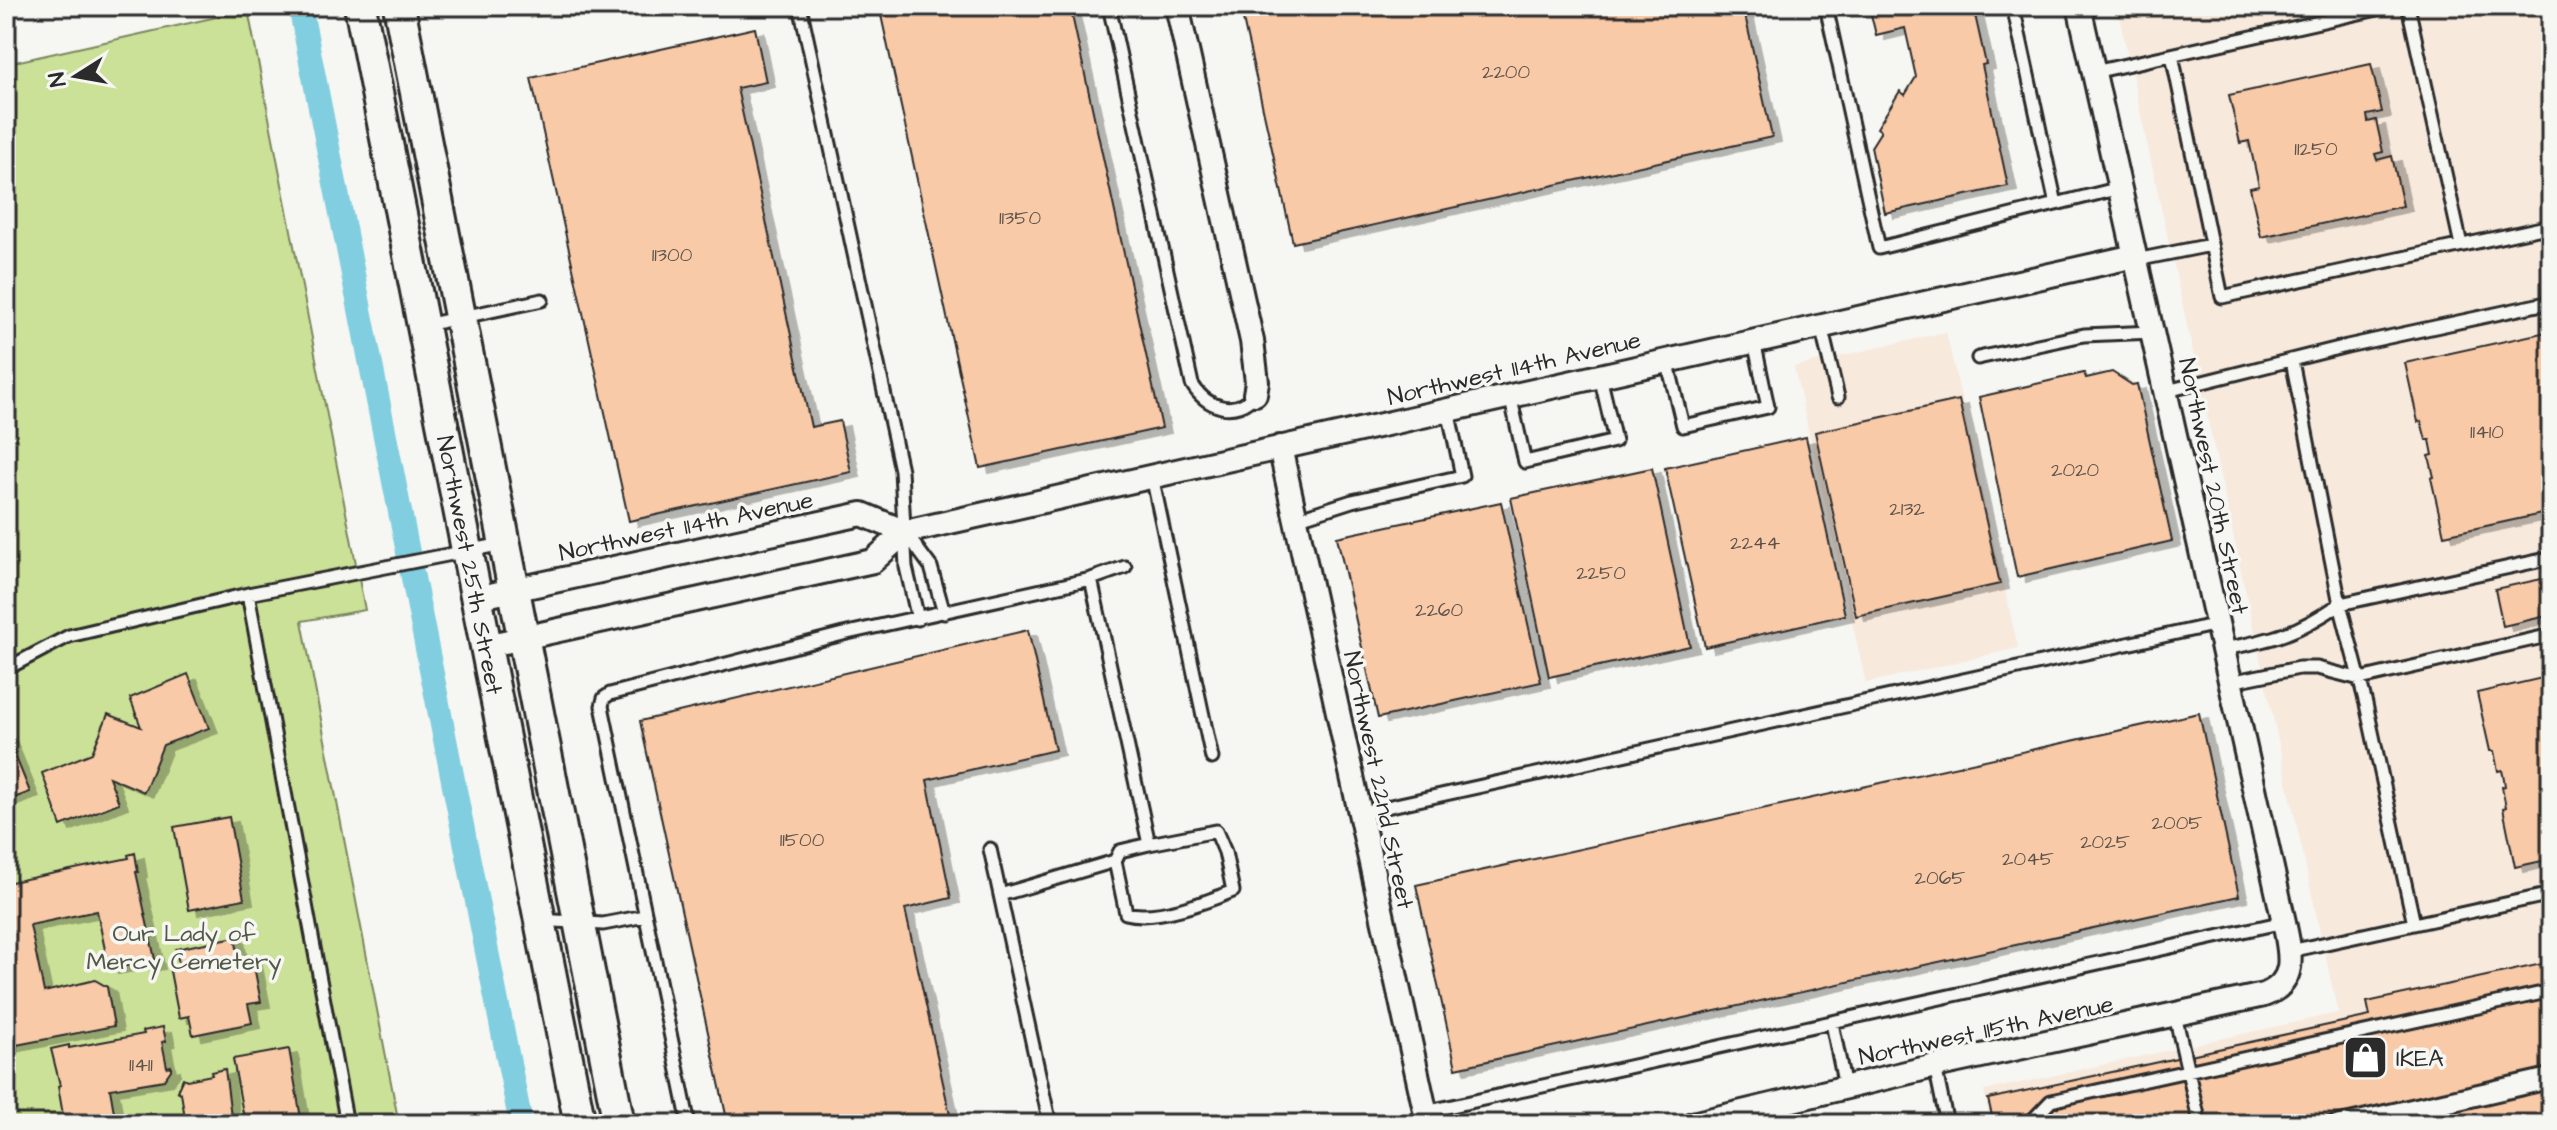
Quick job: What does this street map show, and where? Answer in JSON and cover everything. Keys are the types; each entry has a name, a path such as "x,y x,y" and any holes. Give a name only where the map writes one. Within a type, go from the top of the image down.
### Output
{"main road":[{"name":"Northwest 25th Street","path":"360,6 580,1124"},
{"name":"Northwest 25th Street","path":"399,6 619,1124"}],"street":[{"path":"1177,6 1252,341 1257,382 1255,394"},
{"name":"Northwest 20th Street","path":"2079,6 2284,922 2291,961 2286,978"},
{"name":"Northwest 114th Avenue","path":"486,646 873,561 905,532 1600,374 2136,258"},
{"name":"Northwest 22nd Street","path":"1280,447 1427,1118"},
{"name":"Northwest 114th Avenue","path":"476,598 862,514 905,532"},
{"name":"Northwest 115th Avenue","path":"1692,1124 1935,1066 2264,995 2280,986 2286,978"}],"lane":[{"path":"800,6 901,470 906,567 918,619"},
{"path":"1109,6 1192,384 1206,401 1226,408 1243,405 1255,394"},
{"path":"1826,6 1879,248 2120,188"},
{"path":"2013,6 2056,204"},
{"path":"2094,72 2391,6"},
{"path":"2408,6 2461,245"},
{"path":"2172,55 2222,297 2551,226"},
{"path":"2136,258 2211,245"},
{"path":"423,325 542,300"},
{"path":"2167,391 2347,346 2551,302"},
{"path":"1821,326 1838,397"},
{"path":"1978,358 2084,335 2153,332"},
{"path":"1667,360 1683,426 1768,407 1754,341"},
{"path":"2292,361 2340,604 2360,679 2414,924"},
{"path":"1510,395 1525,462 1615,441 1600,374"},
{"path":"1296,519 1352,501 1462,476 1448,410"},
{"path":"1152,476 1212,758"},
{"path":"905,532 931,567 944,613"},
{"path":"6,669 69,636 248,594 505,544"},
{"path":"2223,649 2290,634 2340,604 2551,558"},
{"path":"689,1124 602,706 604,698 843,634 1091,579 1125,567"},
{"path":"1091,579 1149,844"},
{"path":"248,594 347,1124"},
{"path":"1359,813 2218,624"},
{"path":"2230,682 2299,668 2317,668 2360,679 2551,635"},
{"path":"1216,831 1225,852 1233,891 1142,918 1126,913 1115,861 1120,851 1216,831"},
{"path":"990,849 1050,1124"},
{"path":"1000,895 1115,861"},
{"path":"2290,951 2551,894"},
{"path":"540,920 603,924 645,916"},
{"path":"1427,1118 2284,922"},
{"path":"2029,1124 2051,1101 2551,991"},
{"path":"2175,1015 2200,1124"},
{"path":"1832,1023 1845,1087"},
{"path":"1935,1066 1947,1124"},
{"path":"2329,1124 2551,1074"},
{"path":"2370,1124 2551,1082"}],"shaded area":[{"path":"2117,6 2551,6 2551,1124 1991,1124 1984,1091 2338,1013"},
{"path":"1946,332 2018,648 1866,683 1794,367"}],"green space":[{"name":"Our Lady of Mercy Cemetery","path":"248,10 365,610 302,621 399,1124 6,1124 6,64"}],"building":[{"path":"520,6 553,6 521,13"},
{"path":"879,6 1070,6 1162,428 980,468"},
{"path":"1240,6 1743,6 1772,137 1293,243"},
{"path":"1869,6 1973,6 1986,64 1982,65 2008,186 1885,213 1871,147 1881,131 1877,128 1900,91 1905,95 1916,77 1905,28 1876,35"},
{"path":"755,28 766,82 737,88 811,427 840,421 851,472 629,521 531,78"},
{"path":"2371,64 2382,112 2367,115 2368,122 2376,120 2383,152 2375,154 2377,160 2392,156 2403,206 2261,237 2250,188 2259,186 2249,141 2240,143 2229,95"},
{"path":"2551,331 2551,512 2444,535 2431,478 2434,477 2429,456 2433,455 2430,440 2426,440 2421,421 2418,422 2405,363"},
{"path":"2112,372 2132,385 2137,384 2172,541 2017,577 1979,397 2084,373 2086,378"},
{"path":"1959,400 2000,584 1856,616 1815,432"},
{"path":"1806,437 1845,615 1705,647 1665,468"},
{"path":"1652,468 1690,646 1549,677 1511,498"},
{"path":"1501,502 1541,682 1378,718 1337,537"},
{"path":"2551,577 2551,615 2503,626 2495,589"},
{"path":"1028,630 1055,750 927,780 951,898 905,909 952,1124 728,1124 640,721"},
{"path":"188,674 209,728 163,745 144,792 109,777 119,803 61,826 42,773 92,753 108,714 141,727 130,698"},
{"path":"2551,676 2551,859 2515,867 2503,808 2506,807 2502,770 2498,771 2494,751 2490,751 2477,693"},
{"path":"2199,713 2239,896 1456,1068 1416,885"},
{"path":"6,733 30,792 6,801"},
{"path":"229,817 244,899 189,910 174,827"},
{"path":"135,853 136,872 156,964 109,969 97,911 30,925 44,992 95,980 107,987 114,1026 6,1047 6,883 129,858 128,855"},
{"path":"235,937 239,959 252,956 261,1002 248,1004 252,1023 193,1035 189,1016 179,1018 170,971 180,969 176,949"},
{"name":"IKEA","path":"2551,962 2551,1124 1994,1124 1988,1099 2370,1016 2367,1002"},
{"path":"163,1027 166,1041 162,1042 167,1067 171,1066 164,1080 110,1089 116,1124 68,1124 66,1115 63,1115 60,1085 51,1049 144,1034 143,1031"},
{"path":"289,1049 302,1124 245,1124 233,1059"},
{"path":"225,1069 232,1124 186,1124 181,1093 177,1091 183,1078 187,1080 212,1075 211,1072"}],"waterway":[{"path":"300,6 521,1124"}],"place":[{"name":"IKEA","path":"2365,1058"}]}
